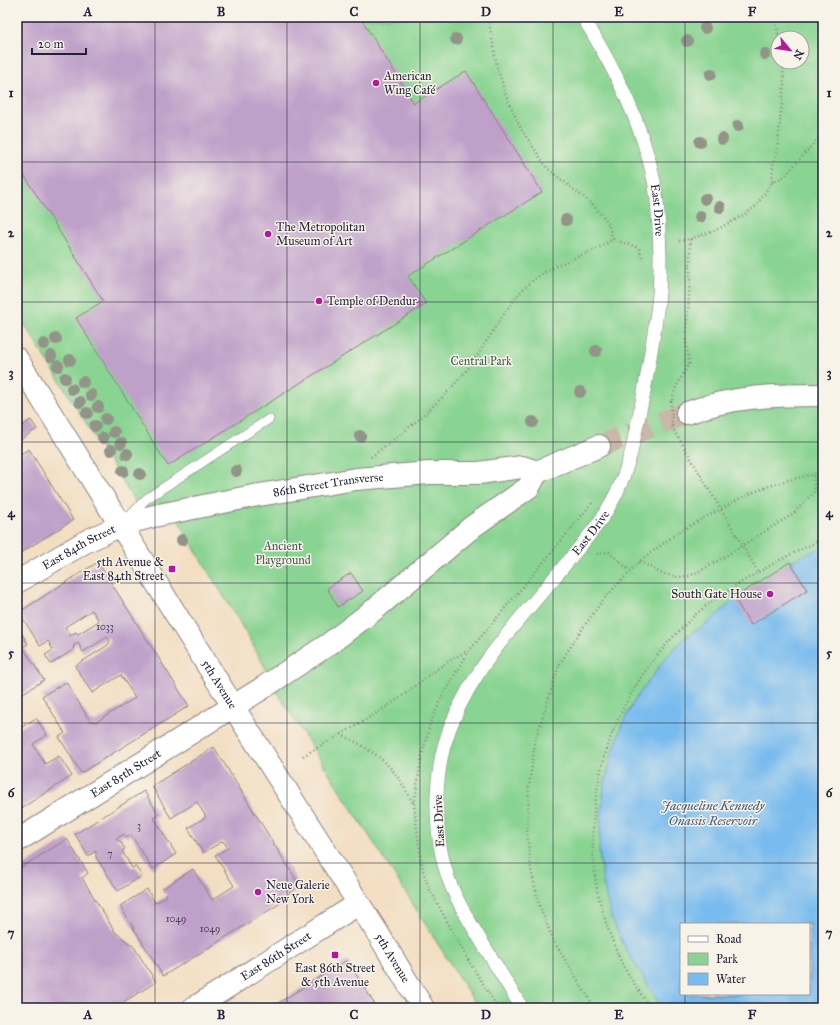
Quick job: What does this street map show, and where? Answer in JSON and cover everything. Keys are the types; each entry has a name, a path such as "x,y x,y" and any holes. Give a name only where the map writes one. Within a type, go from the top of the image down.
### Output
{"main road":[{"name":"5th Avenue","path":"17,359 233,706 377,932 423,1008"},
{"path":"677,414 705,406 744,398 779,395 823,395"},
{"path":"233,706 298,665 352,627 472,527 529,487 537,472 599,446"},
{"name":"86th Street Transverse","path":"121,525 154,516 253,496 356,479 429,473 479,473 522,467 537,472"},
{"name":"East 84th Street","path":"17,582 70,550 121,525"},
{"name":"East 85th Street","path":"17,841 233,706"},
{"name":"East 86th Street","path":"194,1008 358,904"}],"street":[{"name":"East Drive","path":"522,1008 472,927 450,883 440,847 437,825 438,783 444,746 453,721 467,691 478,673 506,635 580,548 610,507 619,489 631,453 643,398 653,344 659,291 659,227 654,181 632,111 610,64 584,17"}],"lane":[{"path":"121,525 146,499 269,419"}],"path":[{"path":"488,17 497,66 508,100 521,129 548,169 592,204 607,221 613,239"},
{"path":"775,17 777,30"},
{"path":"679,241 714,231 744,215 756,206 772,182 784,85 783,70"},
{"path":"772,182 785,176 823,133"},
{"path":"613,239 639,248 644,265"},
{"path":"370,458 424,414 463,375 485,345 511,304 530,283 552,269 605,245 613,239"},
{"path":"690,239 690,278 686,340 689,364 675,388 677,414 713,496 758,572"},
{"path":"595,1008 554,942 540,905 532,870 527,832 529,787 535,740 559,665 602,601 640,561 680,531 751,493 781,482 823,472"},
{"path":"640,561 653,570 668,576 689,576 716,562 793,514 815,491 813,474"},
{"path":"498,1008 468,960 429,888 424,875 414,805 422,755 430,723 443,695 468,651 593,501"},
{"path":"650,1008 620,960 600,901 592,848 594,810 601,764 609,742 627,701 638,681 664,646 692,618 710,603 758,572 823,539"},
{"path":"597,554 609,552 630,571"},
{"path":"303,756 398,700 453,658 468,651"},
{"path":"341,734 367,749 386,763 397,776 414,805"}],"green space":[{"name":"Central Park","path":"17,17 823,17 823,1008 478,1008 278,694 253,645 169,502 140,510 17,312"}],"water":[{"name":"Jacqueline Kennedy Onassis Reservoir","path":"823,547 823,1008 662,1008 626,950 611,917 603,883 599,850 601,818 604,786 611,758 622,724 636,698 664,660 684,638 709,622 735,599 807,590 790,562"}],"building":[{"name":"The Metropolitan Museum of Art","path":"17,17 360,17 414,103 466,71 542,192 408,276 426,304 168,466 76,318 103,301 19,167 17,169"},
{"path":"31,420 37,429 17,442 17,429"},
{"path":"29,449 73,520 17,555 17,456"},
{"path":"98,562 189,706 81,773 59,737 65,733 42,696 66,682 90,721 96,722 135,698 121,675 92,693 75,666 108,645 110,641 107,637 83,652 78,643 74,645 73,650 51,664 45,655 53,650 48,641 40,646 19,612","holes":["92,610 99,621 78,634 76,632 70,636 65,627"]},
{"name":"South Gate House","path":"790,562 807,590 751,625 734,598"},
{"path":"351,573 363,591 338,607 327,588"},
{"path":"17,626 28,644 23,647 44,680 20,695 17,691"},
{"path":"36,718 47,735 33,744 45,764 59,756 72,776 17,811 17,730"},
{"path":"214,747 300,886 282,898 284,901 163,976 120,906 147,889 155,903 167,896 162,889 193,869 212,900 234,886 215,855 228,848 223,841 203,853 188,828 206,817 197,802 171,818 152,786"},
{"path":"144,791 159,815 154,818 176,854 153,869 131,835 126,838 124,834 116,839 121,842 125,849 122,851 132,868 135,866 142,876 118,891 96,857 96,851 88,856 75,834"},
{"path":"67,839 88,873 82,878 115,932 134,947 156,982 114,1008 17,1008 17,870"},
{"path":"347,960 377,1008 270,1008"}],"tunnel":[{"path":"599,446 687,413"}],"place":[{"name":"American Wing Café","path":"376,83"},
{"name":"The Metropolitan Museum of Art","path":"268,234"},
{"name":"Temple of Dendur","path":"319,301"},
{"name":"5th Avenue & East 84th Street","path":"172,569"},
{"name":"South Gate House","path":"770,594"},
{"name":"Neue Galerie New York","path":"258,892"},
{"name":"East 86th Street & 5th Avenue","path":"335,955"}],"park label":[{"name":"Ancient Playground","path":"283,553"}]}
